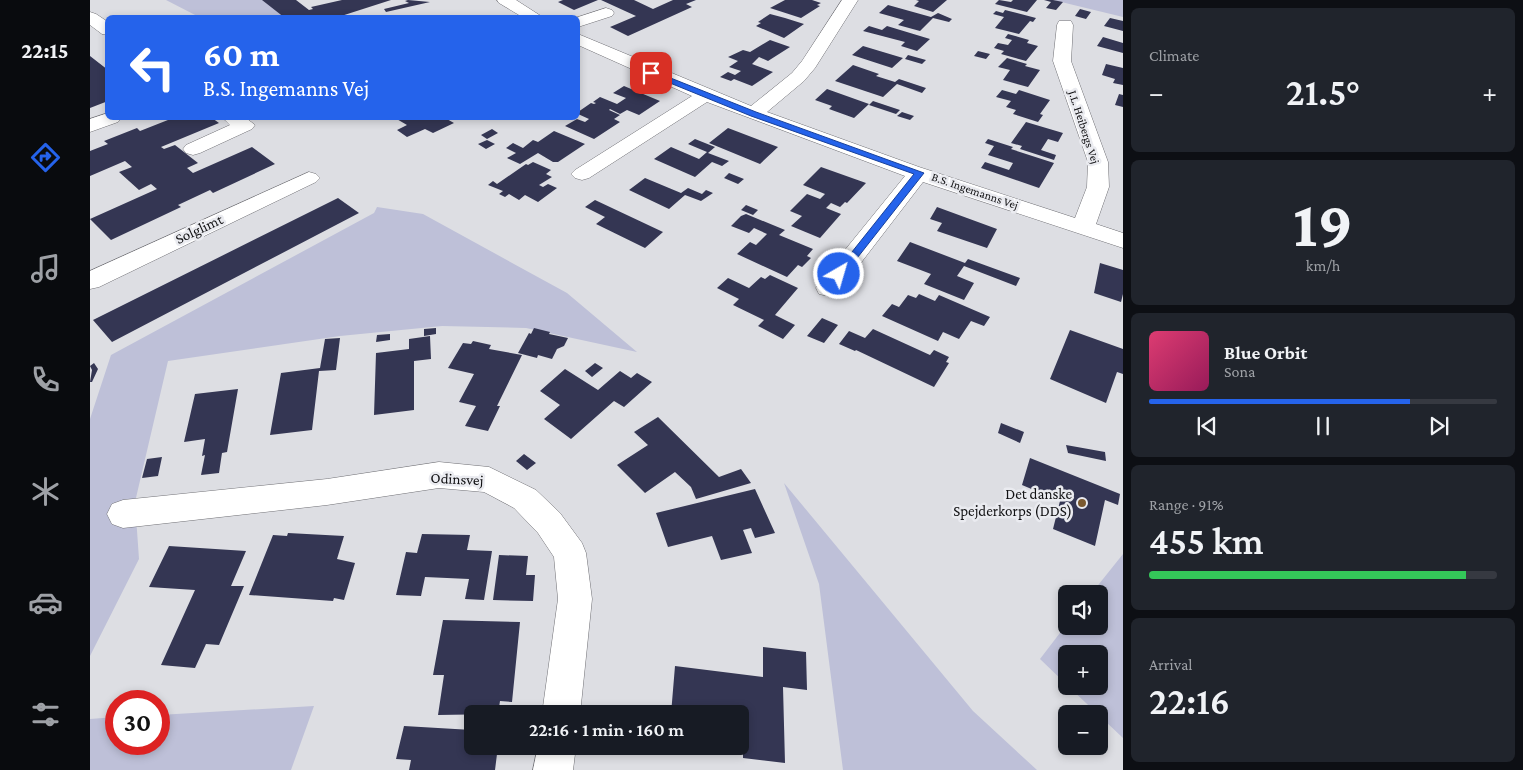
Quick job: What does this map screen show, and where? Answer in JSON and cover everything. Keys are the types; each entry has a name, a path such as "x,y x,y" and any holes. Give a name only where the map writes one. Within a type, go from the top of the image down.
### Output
{"street":[{"path":"505,0 531,15"},
{"path":"754,114 798,77 809,64 850,0"},
{"path":"580,21 606,13"},
{"path":"91,19 105,28"},
{"name":"J.L. Heibergs Vej","path":"1065,25 1062,61 1098,162 1098,187 1083,228"},
{"name":"B.S. Ingemanns Vej","path":"580,40 632,65 754,114 919,173 1123,241"},
{"path":"582,174 706,95"},
{"path":"193,149 245,125 236,120"},
{"path":"828,288 919,173"},
{"name":"Solglimt","path":"90,281 309,178"},
{"name":"Odinsvej","path":"124,514 327,492 439,475 489,480 525,499 550,523 570,553 576,599 562,705"},
{"path":"554,770 555,755"}],"shaded area":[{"path":"166,0 264,0 283,15 195,15"},
{"path":"1053,0 1123,0 1123,17"},
{"path":"377,207 423,214 567,293 637,352 526,328 442,326 340,336 168,361 135,502 139,559 90,656 90,419 111,355 374,213"},
{"path":"784,483 973,711 1037,770 843,770 819,584"},
{"path":"1123,554 1123,738 1108,724 1108,705 1088,705 1078,695 1108,695 1108,645 1058,645 1058,676 1040,659 1058,635 1108,635 1108,585 1098,585"},
{"path":"314,706 291,770 90,770 90,719 105,718 105,755 170,755 170,714"}],"building":[{"path":"262,0 296,0 309,10 313,9 311,7 342,0 391,0 344,15 281,15"},
{"path":"563,0 598,0 574,10 558,2"},
{"path":"601,0 634,0 653,9 673,0 696,0 686,4 692,7 628,36 610,27 636,16"},
{"path":"785,0 812,0 821,3 817,5 820,6 801,18 770,8"},
{"path":"916,0 947,0 933,12 914,6 919,1"},
{"path":"999,0 1011,2 1013,0 1037,0 1027,12 995,4"},
{"path":"1044,0 1063,2 1056,10 1046,8 1051,2"},
{"path":"405,1 430,2 386,12 384,9 409,3"},
{"path":"888,5 931,17 938,13 952,19 949,22 933,18 920,31 898,25 904,20 879,13"},
{"path":"1080,9 1091,12 1086,19 1075,16"},
{"path":"1005,10 1036,18 1033,22 1030,21 1019,34 995,28 1004,17 993,14 996,11 1003,13"},
{"path":"770,14 804,24 784,38 756,26 761,23 758,22"},
{"path":"1110,18 1123,21 1123,31 1104,26"},
{"path":"869,26 882,30 887,26 930,39 917,51 901,46 905,42 863,31"},
{"path":"1008,34 1029,40 1027,43 1038,46 1026,61 1001,54 1004,51 994,48 998,43 1008,45 1012,40 1005,38"},
{"path":"1103,37 1123,43 1123,53 1097,46"},
{"path":"770,40 790,47 768,61 759,57 752,64 773,72 752,86 734,79 731,81 720,77 728,72 735,75 741,71 729,67 738,61 728,57 743,50 750,52"},
{"path":"863,46 903,58 892,68 852,55"},
{"path":"978,51 990,54 986,59 974,56"},
{"path":"908,55 926,60 922,64 905,59"},
{"path":"90,56 105,68 105,102 90,108"},
{"path":"1007,58 1040,70 1028,87 1003,80 1010,70 998,67"},
{"path":"1106,64 1123,68 1123,85 1113,83 1115,79 1102,75"},
{"path":"853,65 879,74 876,76 895,82 899,79 926,88 922,93 897,84 883,97 835,81"},
{"path":"624,86 660,101 639,115 627,110 620,114 610,109 620,115 614,119 620,122 594,139 565,126 575,120 585,122 589,119 580,115 580,111 591,103 596,103 593,102 600,97 617,104 626,98 613,93"},
{"path":"827,89 869,104 854,118 829,109 832,106 815,100"},
{"path":"1002,90 1016,94 1019,90 1050,100 1040,114 1043,115 1038,122 1013,114 1016,110 1006,107 1011,101 996,97"},
{"path":"1119,94 1123,95 1123,107 1115,105"},
{"path":"873,101 900,110 896,114 869,105"},
{"path":"902,112 914,116 910,120 897,116"},
{"path":"168,120 215,120 219,123 161,147 164,149 175,145 198,163 187,168 193,173 252,147 275,164 213,193 210,190 178,205 181,207 111,240 90,219 157,189 151,184 139,190 119,172 132,167 125,161 90,176 90,151 108,144 104,141 137,128 140,131"},
{"path":"398,120 449,120 454,123 433,133 425,129 407,137 397,130 407,125"},
{"path":"1026,122 1063,133 1058,142 1048,139 1041,150 1056,155 1054,160 1020,149 1022,146 1011,143"},
{"path":"728,128 778,147 760,164 709,143"},
{"path":"492,129 498,133 487,139 481,135"},
{"path":"554,131 585,144 558,162 553,162 538,153 520,164 507,158 516,153 506,148 513,143 523,148 533,140 538,142"},
{"path":"695,139 715,147 708,153 729,161 722,166 712,162 695,177 654,159 671,147 699,159 707,152 688,144"},
{"path":"988,139 1013,147 1011,149 1054,163 1039,188 981,168 985,162 1009,170 1013,163 988,155 994,146 985,143"},
{"path":"487,140 495,144 486,149 478,144"},
{"path":"533,162 551,170 546,174 552,177 539,185 543,187 548,184 557,188 538,202 525,195 519,200 509,194 505,197 499,194 503,191 488,185 493,181 497,184 526,164 528,165"},
{"path":"821,167 866,183 847,203 845,202 840,207 831,203 826,208 841,214 820,238 791,226 802,216 790,211 807,194 820,199 825,194 803,185"},
{"path":"729,173 744,179 738,184 724,178"},
{"path":"645,178 681,193 688,188 702,194 706,190 713,193 701,201 685,195 669,209 629,190"},
{"path":"338,198 359,213 112,342 93,320"},
{"path":"595,200 663,232 645,248 596,224 605,217 585,207"},
{"path":"746,205 758,210 753,215 741,210"},
{"path":"937,207 997,229 987,248 937,231 942,223 930,219"},
{"path":"746,214 785,230 779,235 813,249 807,256 811,258 802,267 798,265 787,277 737,254 750,242 756,245 767,234 754,228 749,233 731,226 741,216"},
{"path":"910,242 965,263 968,259 1020,278 1016,286 964,266 957,276 974,283 964,300 924,284 931,274 897,261"},
{"path":"1100,263 1123,270 1121,302 1094,293"},
{"path":"770,275 798,288 775,315 795,325 783,339 758,326 764,320 733,305 739,299 717,288 728,278 749,288 761,277 765,279"},
{"path":"919,294 935,301 939,295 990,317 984,326 971,321 959,339 943,332 938,341 882,316 892,304 899,307 908,295 916,298"},
{"path":"822,318 838,325 824,343 807,336"},
{"path":"436,328 436,334 424,336 424,329"},
{"path":"534,328 550,332 549,334 568,338 564,346 557,349 552,359 538,355 537,358 518,353 529,333 531,334"},
{"path":"873,329 930,355 934,350 949,357 946,362 949,363 934,387 856,350 839,344 849,331 865,338"},
{"path":"1070,330 1123,349 1123,374 1117,372 1106,403 1050,379"},
{"path":"390,334 390,340 376,342 377,335"},
{"path":"430,336 431,359 414,361 414,410 374,415 376,353 409,349 409,339"},
{"path":"340,338 336,370 319,371 312,430 270,435 281,373 320,368 325,339"},
{"path":"473,341 491,345 489,349 522,355 497,406 500,406 488,431 465,426 476,406 459,402 474,374 448,368 463,343 471,344"},
{"path":"94,363 98,369 92,382 90,382 92,370 90,366"},
{"path":"595,363 603,368 592,377 585,371"},
{"path":"565,369 598,390 620,371 631,378 637,373 652,382 624,407 614,401 571,439 544,419 560,405 540,391"},
{"path":"238,389 227,452 222,453 219,473 201,475 205,455 202,456 205,439 184,442 195,394"},
{"path":"658,417 719,477 741,469 751,483 696,499 691,487 675,472 645,493 617,465 648,445 634,432"},
{"path":"1001,423 1024,432 1020,443 998,433"},
{"path":"1066,445 1105,452 1106,461 1068,453"},
{"path":"524,454 536,463 527,470 516,461"},
{"path":"162,457 158,476 142,478 147,459"},
{"name":"Det danske Spejderkorps (DDS)","path":"1030,458 1120,494 1118,505 1105,500 1095,546 1053,529 1060,501 1022,485"},
{"path":"755,489 775,533 755,538 751,528 743,530 752,553 721,560 712,536 668,547 656,513"},
{"path":"288,533 344,536 337,559 355,563 344,600 334,598 333,601 249,595 273,535 287,536"},
{"path":"422,534 470,535 467,550 492,551 484,600 465,599 469,579 425,577 421,596 396,595 406,552 417,553"},
{"path":"169,546 246,551 231,586 244,586 219,645 206,644 195,668 161,665 195,590 149,587"},
{"path":"499,555 528,556 526,575 535,575 533,601 493,600"},
{"path":"443,620 520,622 512,702 500,701 499,705 464,705 464,715 438,715 444,675 433,675"},
{"path":"763,647 806,652 807,690 783,687 785,763 743,758 743,755 749,755 749,705 672,705 675,666 763,677"},
{"path":"404,726 464,730 464,755 497,755 495,770 409,770 411,760 396,759"}],"place":[{"name":"Det danske Spejderkorps (DDS)","path":"1082,503"}],"route":[{"path":"651,73 754,114 919,173 839,274"}]}
